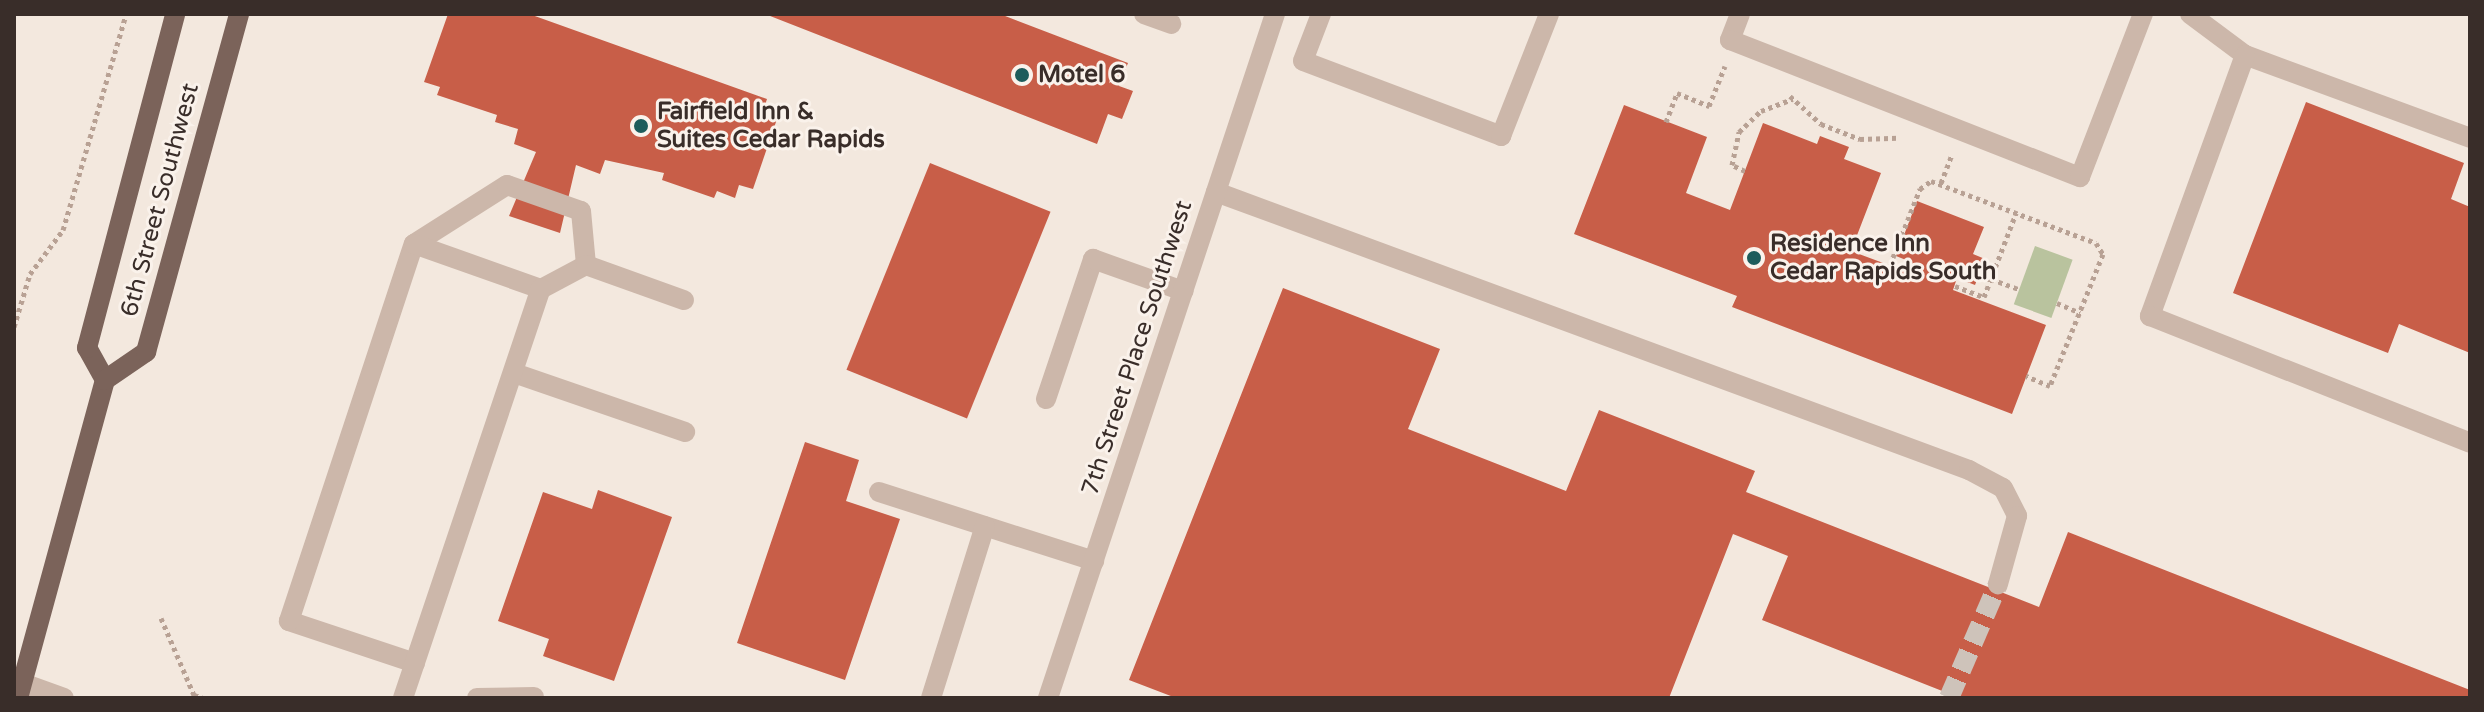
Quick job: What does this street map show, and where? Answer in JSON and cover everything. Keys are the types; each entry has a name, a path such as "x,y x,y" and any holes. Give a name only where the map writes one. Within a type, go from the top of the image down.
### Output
{"main road":[{"name":"6th Street Southwest","path":"175,14 87,348 105,380 146,352 239,14"},
{"path":"18,687 105,380"}],"street":[{"path":"1144,14 1171,24"},
{"name":"7th Street Place Southwest","path":"1048,698 1275,14"},
{"path":"1321,14 1303,61 1501,136 1549,14"},
{"path":"1740,14 1730,40 2080,177 2143,14"},
{"path":"2195,15 2245,55 2470,138"},
{"path":"2245,55 2150,316 2470,443"},
{"path":"415,663 289,621 414,244 507,185 581,211 586,265"},
{"path":"1216,192 1969,470 2003,488 2017,516 1998,584"},
{"path":"414,244 541,289"},
{"path":"1046,399 1093,259 1183,291"},
{"path":"403,698 541,289 586,265 684,300"},
{"path":"514,373 685,432"},
{"path":"879,492 1094,561"},
{"path":"931,698 985,526"},
{"path":"18,687 64,698"},
{"path":"477,698 534,697"}],"path":[{"path":"14,327 30,274 63,230 126,14"},
{"path":"1666,122 1677,93 1709,106 1726,64 1741,70"},
{"path":"1780,87 1816,122 1852,136 1914,139"},
{"path":"1745,171 1732,165 1739,132 1761,111 1793,99"},
{"path":"1941,183 1952,154 1946,149"},
{"path":"1890,265 1923,184 1941,183 2096,243 2103,254 2050,386 2026,376"},
{"path":"1955,286 1984,297 2016,213"},
{"path":"1991,279 2019,289"},
{"path":"2057,303 2080,313"},
{"path":"161,618 194,695 203,698"}],"green space":[{"path":"2035,246 2073,260 2051,318 2014,304"}],"building":[{"name":"Fairfield Inn & Suites Cedar Rapids","path":"448,14 532,15 767,99 762,114 777,119 753,189 739,185 735,198 717,191 714,198 662,180 664,173 605,160 600,174 576,165 560,233 509,216 536,152 514,144 518,129 495,122 497,115 437,95 440,87 424,82"},
{"name":"Motel 6","path":"765,14 1000,14 1128,63 1119,86 1133,91 1122,119 1108,114 1097,144"},
{"path":"2306,102 2464,163 2451,199 2470,207 2470,353 2399,324 2388,353 2233,293"},
{"name":"Residence Inn Cedar Rapids South","path":"1624,105 1707,137 1686,193 1730,210 1763,123 1817,144 1820,136 1849,147 1844,159 1881,173 1851,251 1902,270 1906,260 1896,256 1917,201 1984,227 1973,254 1985,259 1975,285 1957,278 1953,290 2046,325 2012,414 1732,307 1737,296 1574,234"},
{"path":"930,163 1051,212 967,418 846,370"},
{"path":"1283,288 1440,349 1408,429 1566,491 1599,410 1755,471 1746,492 2039,607 2068,532 2470,690 2470,698 1960,698 1762,620 1788,556 1733,534 1669,698 1176,698 1129,680"},
{"path":"805,442 859,460 846,501 900,519 845,680 737,643"},
{"path":"598,490 672,517 614,681 543,656 549,639 498,621 543,492 592,509"}],"tunnel":[{"path":"1949,698 1998,584"}],"place":[{"name":"Motel 6","path":"1022,75"},
{"name":"Fairfield Inn & Suites Cedar Rapids","path":"641,126"},
{"name":"Residence Inn Cedar Rapids South","path":"1754,258"}]}
